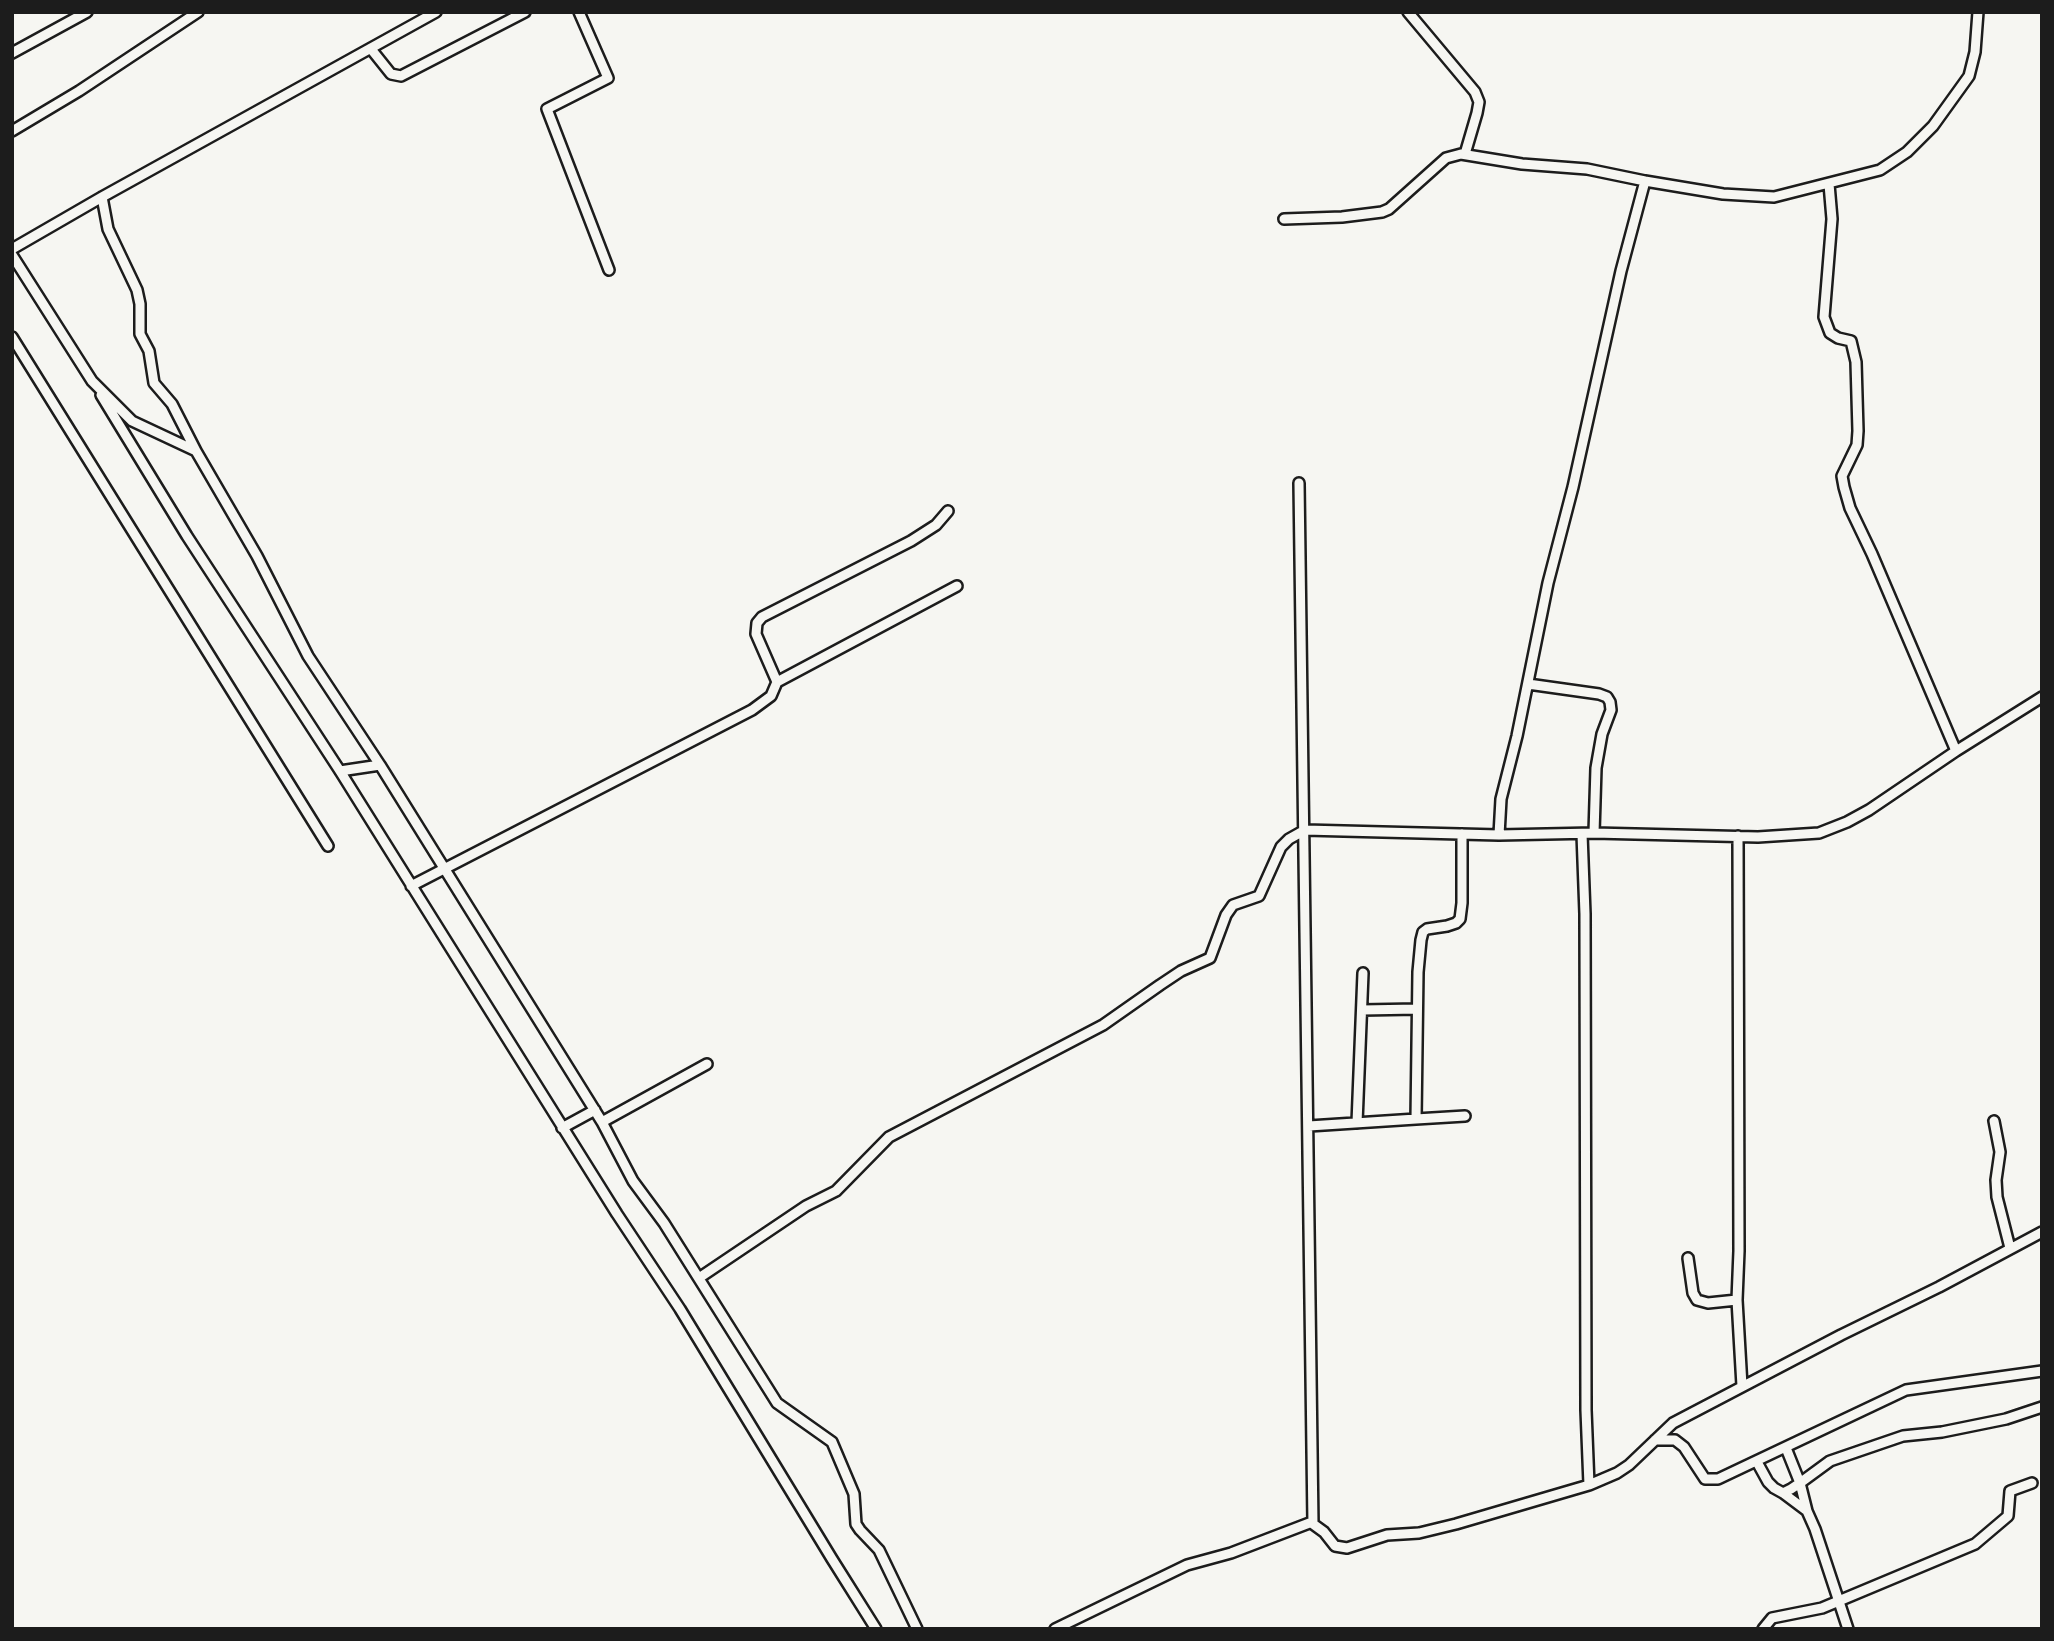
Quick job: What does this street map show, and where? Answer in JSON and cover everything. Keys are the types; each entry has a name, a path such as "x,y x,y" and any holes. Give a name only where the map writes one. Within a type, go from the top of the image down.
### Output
{"street":[{"path":"12,53 87,12"},
{"path":"12,131 79,91 198,12"},
{"path":"12,249 436,12"},
{"path":"371,49 391,74 401,76 525,12"},
{"path":"579,12 608,78 547,109 609,270"},
{"path":"1408,12 1475,92 1479,102 1465,155"},
{"path":"1284,219 1373,215 1382,212 1389,209 1446,158 1465,155 1522,164 1587,169 1723,194 1762,197 1785,195 1880,170 1907,152 1933,126 1969,76 1975,52 1978,12"},
{"path":"1499,835 1501,799 1548,583 1573,487 1621,271 1645,181"},
{"path":"1829,184 1832,219 1824,317 1830,333 1851,341 1856,362 1857,445 1844,468 1844,487 1850,508 1956,751"},
{"path":"102,197 108,229 137,290 140,334 149,351 154,383 172,404 257,556 308,656 380,765 602,1122 633,1181 654,1208 777,1403 832,1442 854,1494 856,1524 879,1550 917,1629"},
{"path":"12,255 187,536 340,771 562,1128 680,1309 876,1629"},
{"path":"12,337 328,846"},
{"path":"92,381 132,421 196,451"},
{"path":"1299,483 1312,1522 1335,1546 1347,1548 1387,1535 1419,1533 1456,1524 1589,1485 1617,1473 1673,1423 2042,1232"},
{"path":"777,682 756,634 757,623 762,617 911,541 936,525 948,511"},
{"path":"411,886 752,709 771,696 777,682 957,586"},
{"path":"1528,684 1608,697 1611,710 1602,734 1596,768 1594,833"},
{"path":"699,1278 806,1206 836,1191 888,1137 1104,1025 1160,985 1210,958 1219,930 1233,905 1259,896 1281,847 1289,838 1305,830 1758,837 1819,833 1847,822 1885,801 1956,751 2042,697"},
{"path":"340,771 380,765"},
{"path":"1416,1119 1417,1009 1423,932 1456,923 1461,912 1462,834"},
{"path":"1582,834 1585,914 1585,1371 1589,1485"},
{"path":"1738,836 1737,1300 1741,1386"},
{"path":"1357,1123 1363,973"},
{"path":"1362,1010 1417,1009"},
{"path":"602,1122 707,1064"},
{"path":"562,1128 594,1110"},
{"path":"1309,1126 1465,1116"},
{"path":"1994,1121 2000,1152 1996,1180 1997,1197 2010,1248"},
{"path":"1688,1258 1693,1293 1697,1300 1708,1303 1737,1300"},
{"path":"1656,1440 1675,1440 1684,1447 1705,1479 1718,1479 1906,1390 2042,1371"},
{"path":"1783,1493 1830,1461 1903,1436 1942,1432 2007,1419 2042,1407"},
{"path":"1673,1423 1675,1440"},
{"path":"1786,1448 1847,1629"},
{"path":"1757,1462 1768,1482 1807,1511"},
{"path":"1763,1629 1772,1618 1801,1614 1838,1602 1975,1544 2008,1516 2010,1491 2032,1483"},
{"path":"1055,1629 1187,1565 1231,1553 1312,1522"}]}
